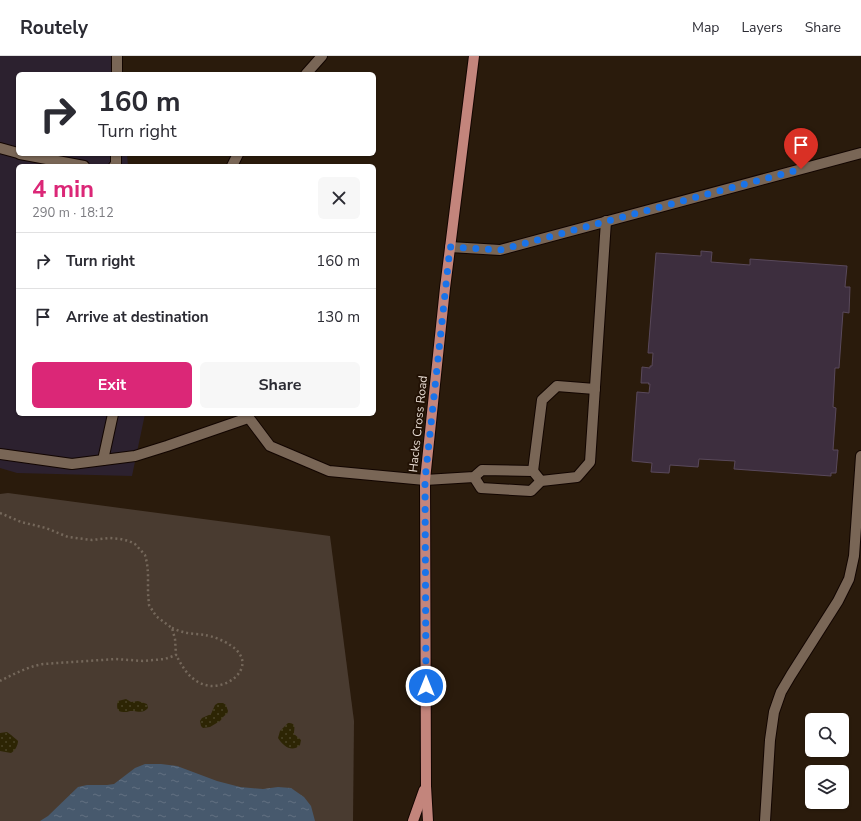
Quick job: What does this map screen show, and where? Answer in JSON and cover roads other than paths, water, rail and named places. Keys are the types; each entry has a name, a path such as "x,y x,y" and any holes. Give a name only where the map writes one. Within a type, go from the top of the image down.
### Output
{"main road":[{"name":"Hacks Cross Road","path":"428,821 426,786 425,480 450,247 474,56"},
{"path":"413,821 426,786"}],"street":[{"path":"117,56 117,72"},
{"path":"308,72 322,56"},
{"path":"0,148 16,153"},
{"path":"450,247 500,250 861,153"},
{"path":"30,156 73,164"},
{"path":"474,477 481,488 531,491 541,482 577,477 590,462 606,221"},
{"path":"541,482 533,471 542,400 557,386 595,390"},
{"path":"103,460 113,416"},
{"path":"0,454 72,464 135,456 167,446 247,416 270,446 329,471 425,480 474,477 482,470 533,471"},
{"path":"766,821 770,740 774,712 790,675 838,601 849,578 854,556 861,456"}],"water":[{"path":"145,764 177,766 217,781 240,787 263,789 278,787 291,788 304,797 311,806 315,821 40,821 48,816 78,787 87,785 114,784 135,768"}]}
